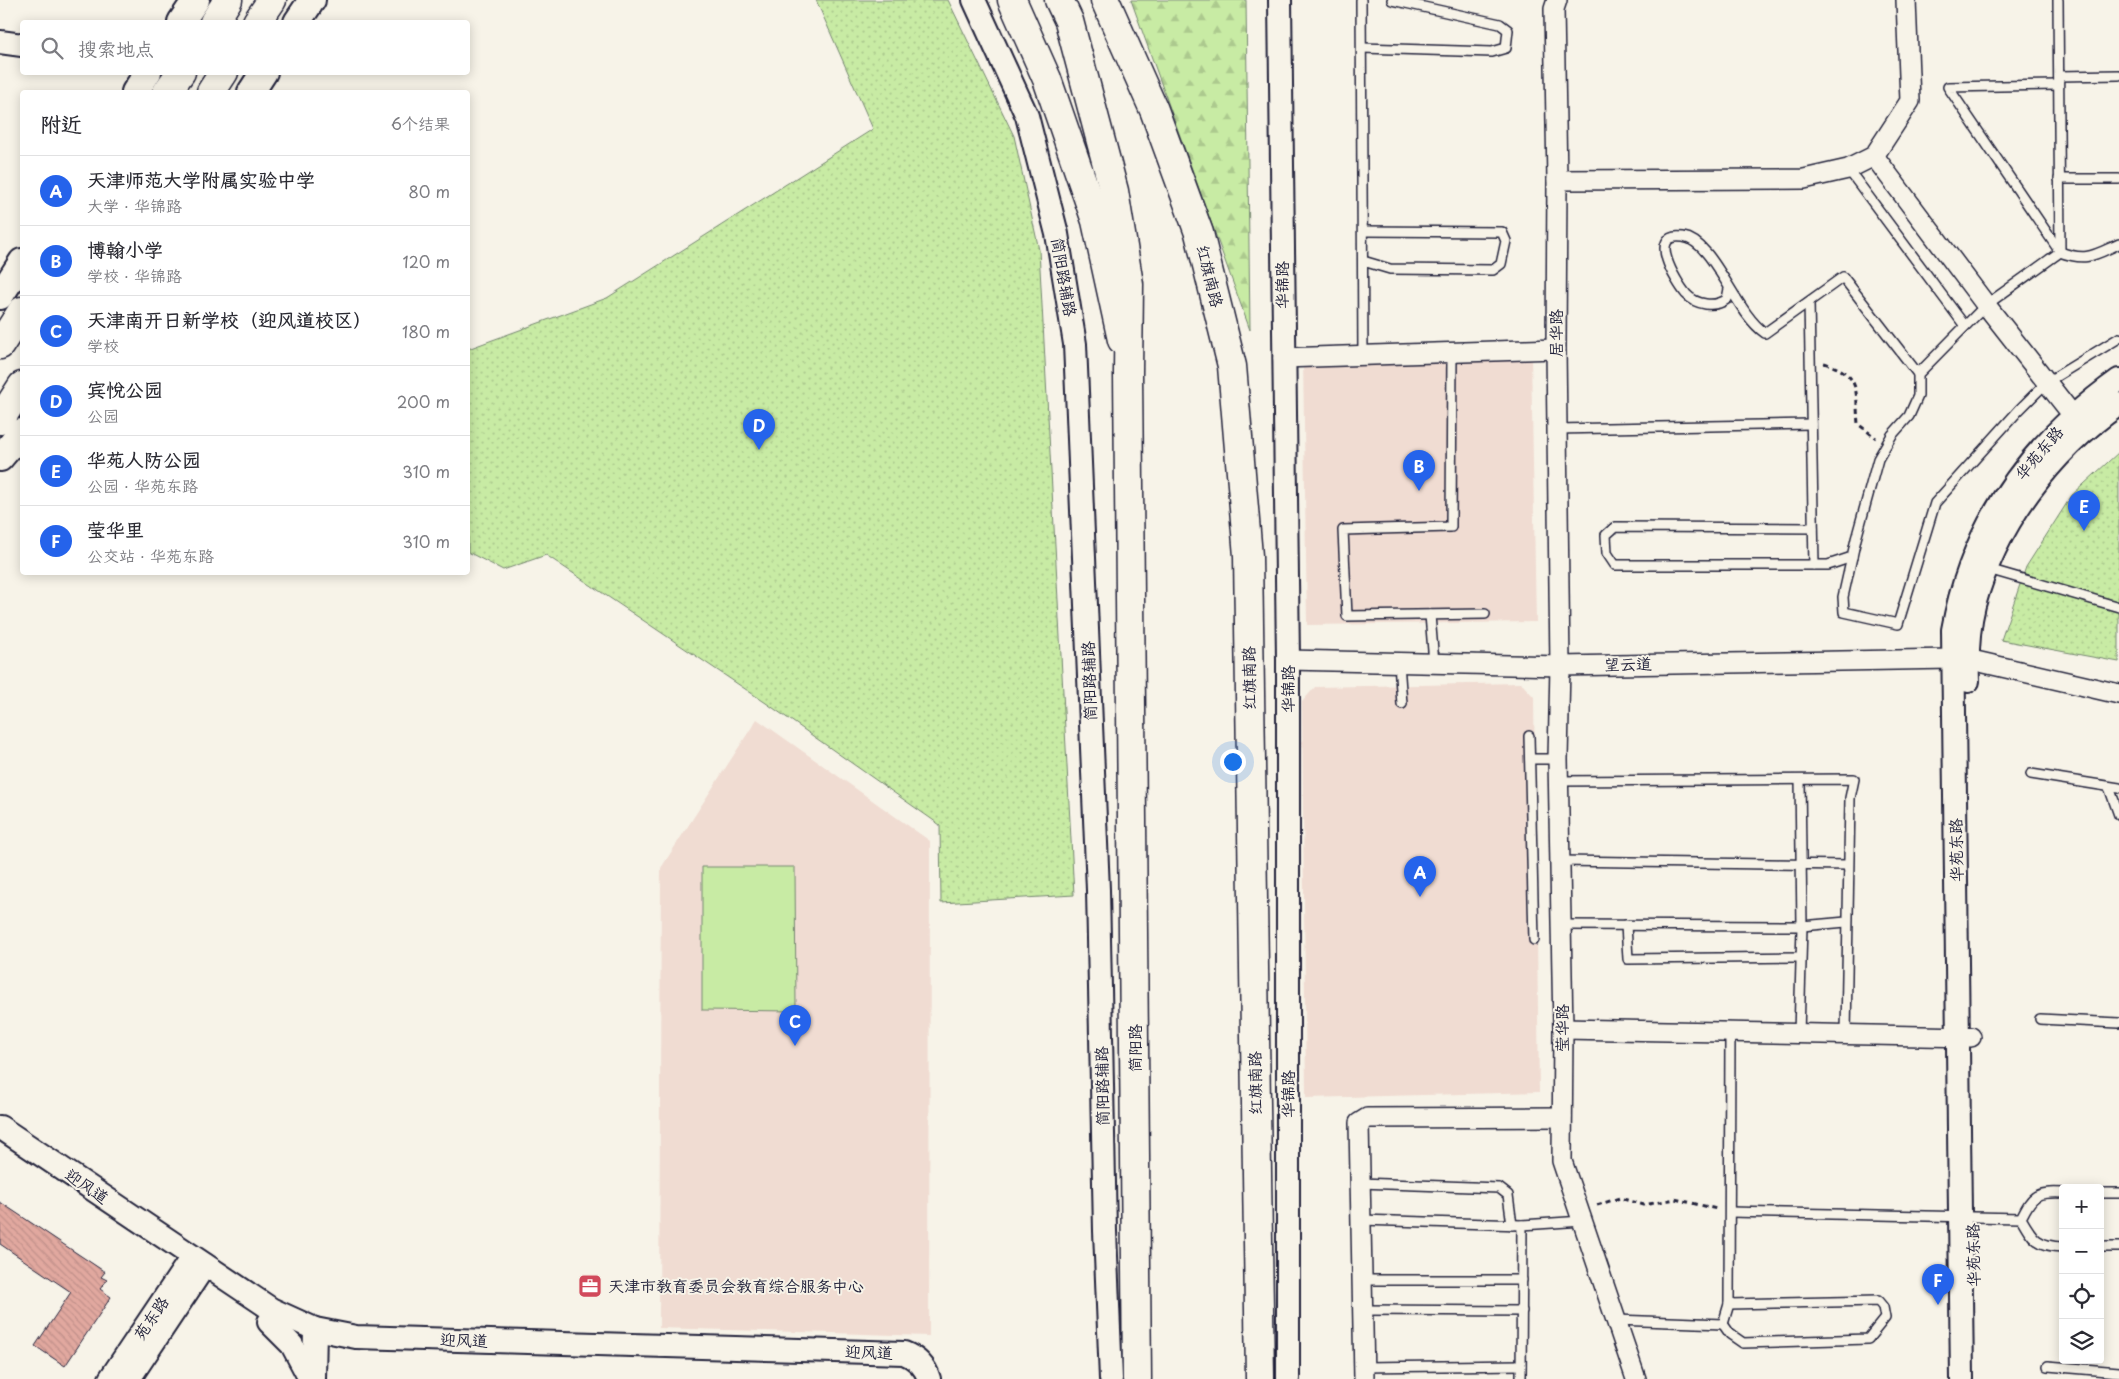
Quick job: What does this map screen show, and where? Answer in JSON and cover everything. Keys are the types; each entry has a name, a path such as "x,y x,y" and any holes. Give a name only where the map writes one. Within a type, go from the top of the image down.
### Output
{"main road":[{"path":"182,20 196,0"},
{"path":"215,20 228,0"},
{"path":"258,20 272,0"},
{"path":"298,20 312,0"},
{"path":"1012,0 1048,79 1096,221 1128,373"},
{"path":"1059,0 1069,21 1114,191 1129,284 1128,373"},
{"name":"红旗南路","path":"1105,0 1154,110 1199,233 1232,366 1248,556 1260,1379"},
{"path":"136,90 146,75"},
{"path":"168,90 179,75"},
{"path":"212,90 222,75"},
{"path":"252,90 262,75"},
{"path":"1,293 20,265"},
{"path":"0,345 20,314"},
{"name":"简阳路","path":"1128,373 1137,1379"},
{"path":"0,420 20,389"},
{"path":"0,458 20,434"}],"street":[{"name":"简阳路辅路","path":"974,0 1027,116 1057,234 1075,344 1098,890 1105,1231 1112,1379"},
{"name":"华锦路","path":"1280,0 1288,660 1288,1379"},
{"name":"居华路","path":"1557,0 1554,8 1560,666"},
{"path":"1557,180 1804,179 1848,169 1874,156 1910,101 1906,0"},
{"path":"0,42 20,45"},
{"path":"1874,156 2078,423"},
{"path":"1283,358 1556,348"},
{"name":"华苑东路","path":"1962,1379 1966,1218 1960,659 1974,605 1979,566 2078,423 2119,380"},
{"name":"华苑东路","path":"2078,423 2119,404"},
{"name":"望云道","path":"1288,660 1560,666 1960,659 2119,694"},
{"name":"莹华路","path":"1560,666 1558,759 1563,1029 1562,1161 1636,1379"},
{"path":"1563,1029 1965,1037"},
{"path":"1364,1373 1359,1123 1367,1118 1562,1117"},
{"name":"迎风道","path":"0,1127 154,1231 192,1267 321,1338"},
{"name":"迎风道","path":"0,1144 192,1267 269,1322 352,1349 907,1364 928,1374"},
{"name":"华苑东路","path":"1966,1218 1974,1379"},
{"name":"苑东路","path":"129,1379 177,1308 192,1267"},
{"name":"苑东路","path":"110,1379 192,1267"},
{"path":"269,1322 292,1345 310,1379"},
{"path":"314,1379 321,1338"},
{"path":"321,1338 326,1379"}],"lane":[{"path":"1361,0 1363,355"},
{"path":"1362,48 1492,52 1506,48 1508,30 1500,24 1392,0"},
{"path":"2058,0 2060,252"},
{"path":"2119,75 2058,81 1948,87 2060,252 2076,258 2090,257 2119,244"},
{"path":"1848,169 1965,326"},
{"path":"2059,179 2119,179"},
{"path":"1362,231 1502,232 1506,241 1501,264 1492,270 1390,269 1363,261"},
{"path":"1729,289 1727,299 1722,303 1708,305 1693,302 1679,286 1670,268 1665,254 1665,245 1669,240 1678,236 1692,238 1706,250 1729,289 1755,327 1765,333 1843,277 1918,374 1918,396 1908,416 1878,459 1843,597 1844,612 1898,624 1936,503 2019,410 2047,382 2119,338"},
{"path":"1918,374 1986,305 2060,252"},
{"path":"1809,302 1814,565"},
{"path":"1452,352 1450,527 1344,530 1347,616 1485,614"},
{"path":"1557,429 1811,424"},
{"path":"1813,528 1615,527 1606,535 1607,553 1615,565 1828,565 1852,557"},
{"path":"1979,566 2119,607"},
{"path":"1430,615 1434,663"},
{"path":"1399,663 1402,704"},
{"path":"1529,736 1534,940"},
{"path":"1530,759 1558,759"},
{"path":"2031,774 2114,788 2119,815"},
{"path":"1559,781 1854,779 1850,798 1846,922 1846,1034"},
{"path":"1799,1034 1799,957 1802,926 1800,780"},
{"path":"1560,861 1848,865"},
{"path":"1561,925 1802,926 1846,922"},
{"path":"1626,925 1628,959 1799,957"},
{"path":"2040,1018 2119,1023"},
{"path":"1723,1324 1729,1304 1730,1033"},
{"path":"1360,1183 1499,1188 1508,1195 1512,1224"},
{"path":"2021,1218 2031,1199 2042,1192 2059,1193"},
{"path":"2104,1193 2119,1194"},
{"path":"1730,1212 2021,1218"},
{"path":"1361,1220 1522,1225 1581,1216"},
{"path":"2021,1218 2032,1238 2048,1246 2059,1247"},
{"path":"1521,1379 1522,1225"},
{"path":"2104,1247 2119,1247"},
{"path":"1362,1280 1522,1280"},
{"path":"1723,1324 1730,1334 1742,1343 1868,1339 1885,1318 1883,1307 1878,1301 1729,1304"},
{"path":"1363,1310 1522,1311"},
{"path":"1616,1320 1723,1324"},
{"path":"1364,1373 1521,1365"},
{"path":"2048,1366 2119,1372"}],"path":[{"path":"1810,359 1835,366 1849,376 1856,388 1858,424 1886,447"},
{"path":"1581,1216 1620,1198 1644,1205 1675,1199 1730,1212"}],"shaded area":[{"path":"1531,356 1536,622 1307,625 1303,359"},
{"path":"1521,683 1534,697 1539,1092 1306,1098 1302,702 1315,687"},
{"path":"757,719 930,841 929,1336 659,1328 661,868"}],"green space":[{"path":"816,0 948,0 1014,136 1039,250 1074,895 941,903 940,825 766,703 546,555 503,570 470,553 470,348 607,298 873,129"},
{"path":"1131,0 1246,0 1250,330"},
{"path":"2119,452 2119,662 2001,640 2026,567 2072,495"},
{"path":"702,867 795,867 796,1011 702,1010"}],"building":[{"path":"0,1202 105,1272 101,1277 107,1280 100,1289 111,1297 65,1366 35,1346 71,1292 0,1244"}],"place":[{"name":"宾悦公园","path":"759,450"},
{"name":"博翰小学","path":"1419,491"},
{"name":"华苑人防公园","path":"2084,531"},
{"name":"天津师范大学附属实验中学","path":"1420,897"},
{"name":"天津南开日新学校（迎风道校区）","path":"795,1046"},
{"name":"天津市教育委员会教育综合服务中心","path":"590,1286"},
{"name":"莹华里","path":"1938,1305"}]}
